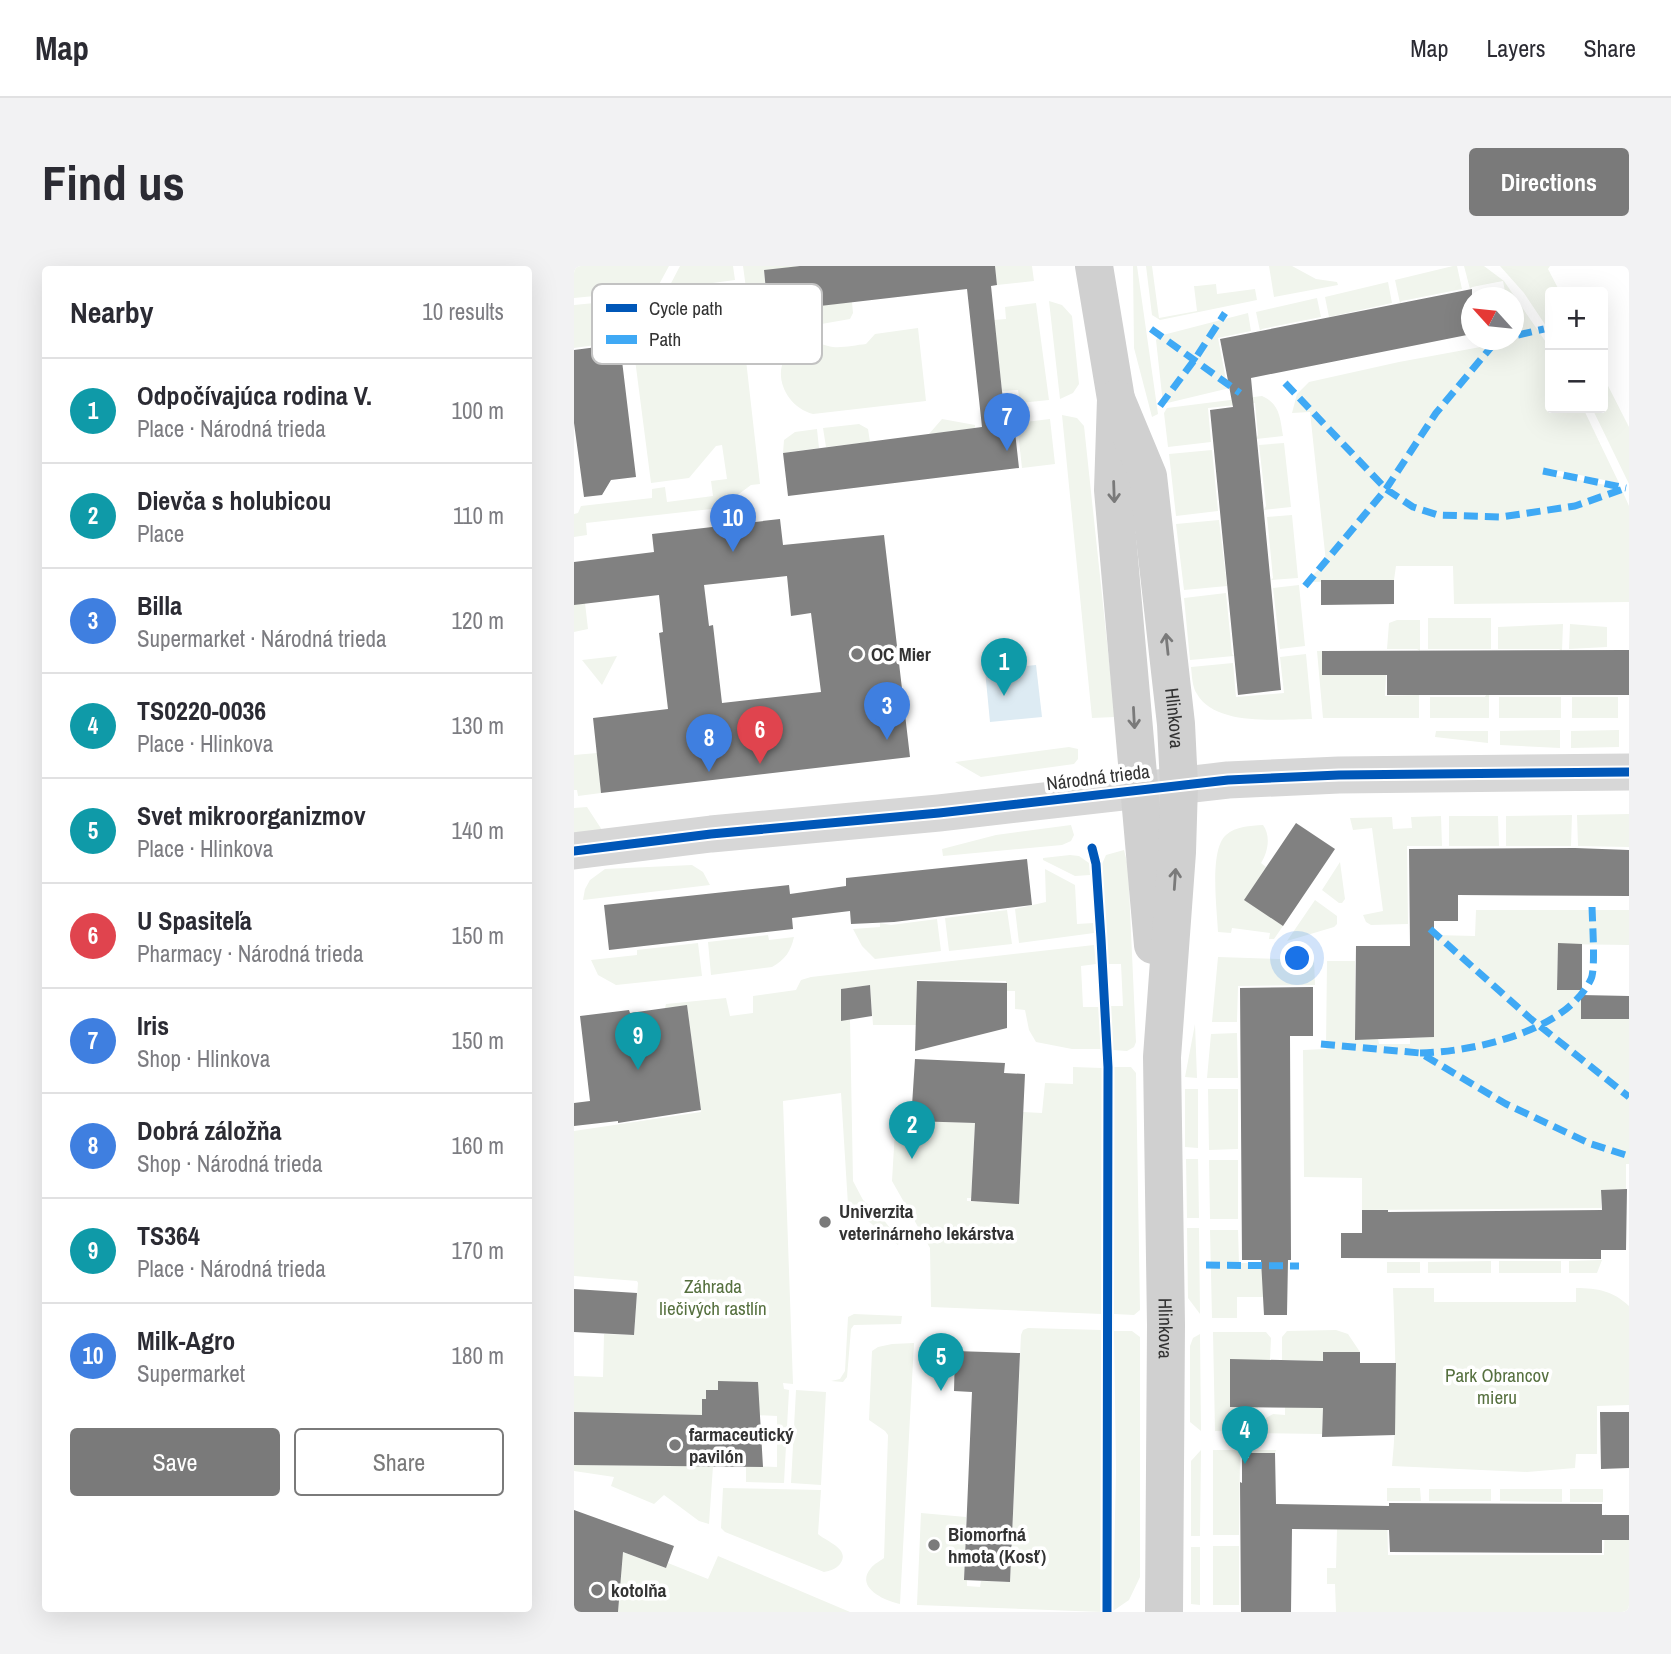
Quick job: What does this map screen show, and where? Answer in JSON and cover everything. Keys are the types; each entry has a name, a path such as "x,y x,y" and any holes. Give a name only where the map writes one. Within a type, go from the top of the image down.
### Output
{"main road":[{"name":"Hlinkova","path":"1094,266 1116,399 1114,490 1162,1044 1166,1325 1164,1612"},
{"name":"Hlinkova","path":"1116,399 1148,476 1176,724 1179,785 1177,852 1162,1044"}],"street":[{"name":"Národná trieda","path":"574,850 711,834 939,813 1179,785 1339,775 1629,772"}],"green space":[{"path":"574,266 669,266 659,284 592,284 592,296 574,298"},
{"path":"680,266 733,266 735,280 705,284 671,284"},
{"path":"743,266 800,266 764,271 765,284 745,284"},
{"path":"995,266 1032,266 1034,281 997,285"},
{"path":"1133,266 1137,266 1158,414 1152,417 1134,348"},
{"path":"1146,266 1152,266 1159,318 1197,311 1194,286 1216,284 1217,294 1255,289 1257,300 1160,320 1152,315"},
{"path":"1269,266 1292,266 1316,279 1337,282 1338,285 1274,297"},
{"path":"1457,266 1462,287 1400,303 1395,280"},
{"path":"1464,266 1484,266 1504,281 1508,287 1504,287 1503,281 1469,287"},
{"path":"1500,266 1550,266 1548,269 1557,287 1545,287 1545,324 1524,293 1524,287 1519,287"},
{"path":"1388,282 1392,303 1329,317 1325,297"},
{"path":"1317,298 1321,317 1260,331 1256,312"},
{"path":"1049,301 1062,305 1072,316 1079,384 1073,393 1060,399"},
{"path":"852,302 853,313 850,319 822,324 822,305"},
{"path":"592,303 592,346 574,348 574,305"},
{"path":"1036,303 1049,400 1020,403 1018,390 1002,391 994,320 1006,319 1005,307"},
{"path":"1524,310 1545,341 1545,413 1585,413 1619,483 1545,468 1543,473 1621,488 1629,506 1629,602 1454,604 1453,566 1396,566 1394,580 1310,582 1310,578 1326,562 1310,412 1292,413 1297,394 1309,382 1464,350 1524,350"},
{"path":"1248,313 1251,331 1218,338 1227,385 1234,384 1234,387 1163,404 1156,340 1159,336"},
{"path":"918,328 926,401 813,414 793,402 786,393 782,382 783,364 822,364 822,344 837,347 866,344 875,334"},
{"path":"636,364 746,364 760,484 751,485 720,508 586,523 587,535 574,537 574,514 578,513 581,506 652,498 652,489 665,487 667,502 713,496 711,481 727,479 722,445 716,446 689,478 651,483"},
{"path":"1608,386 1629,427 1629,484 1594,413 1608,413"},
{"path":"1262,396 1276,407 1283,436 1256,439 1258,435 1255,403 1208,408 1211,442 1168,447 1164,413 1167,408"},
{"path":"1062,415 1077,418 1084,426 1115,717 1092,718"},
{"path":"942,419 975,425 975,428 929,434"},
{"path":"1050,419 1055,464 1022,468 1017,423"},
{"path":"859,424 868,429 870,442 826,447 823,428"},
{"path":"817,429 819,448 783,453 784,440 795,432"},
{"path":"1284,443 1291,507 1264,510 1266,506 1259,445"},
{"path":"1212,450 1218,511 1176,516 1169,454"},
{"path":"1292,515 1298,578 1271,580 1273,578 1267,517"},
{"path":"1219,520 1227,586 1184,590 1176,524"},
{"path":"1299,585 1305,646 1280,649 1273,588"},
{"path":"1226,593 1234,656 1190,660 1184,598"},
{"path":"585,603 588,629 574,632 574,605"},
{"path":"1428,618 1491,618 1491,649 1428,649"},
{"path":"1397,620 1420,620 1420,651 1387,649 1389,623"},
{"path":"1563,624 1562,651 1498,649 1498,627"},
{"path":"1570,624 1607,627 1607,647 1569,649"},
{"path":"1317,651 1322,651 1322,675 1386,675 1385,696 1419,695 1419,718 1323,718"},
{"path":"1306,654 1312,719 1250,719 1218,712 1206,705 1197,694 1192,681 1191,667 1233,663 1236,697 1284,693 1280,657"},
{"path":"617,656 602,685 582,660"},
{"path":"1489,695 1489,718 1430,718 1430,697"},
{"path":"1499,697 1561,697 1561,718 1499,718"},
{"path":"1572,697 1618,697 1618,718 1572,718"},
{"path":"1560,730 1560,748 1500,745 1500,731"},
{"path":"1619,730 1619,747 1571,748 1571,731"},
{"path":"1436,731 1488,731 1488,743 1435,737"},
{"path":"1069,747 1078,749 1078,759 1074,764 981,777 955,762"},
{"path":"597,753 601,793 578,796 577,790 574,790 574,755"},
{"path":"587,807 602,830 574,833 574,808"},
{"path":"1629,814 1629,847 1578,846 1577,815"},
{"path":"1572,815 1571,846 1506,846 1506,816"},
{"path":"1441,816 1442,846 1407,846 1408,924 1371,925 1366,922 1363,915 1383,911 1372,828 1353,830 1350,818 1392,817 1393,829 1412,828 1411,817"},
{"path":"1449,816 1498,816 1499,846 1449,846"},
{"path":"1071,825 1074,835 1071,841 1062,845 943,856 942,849 996,835"},
{"path":"1263,825 1268,844 1261,863 1266,867 1245,900 1283,926 1274,939 1269,939 1270,933 1232,928 1231,933 1218,932 1215,880 1217,853 1221,843 1226,835 1234,830"},
{"path":"1124,850 1128,866 1136,1042 1134,1047 1127,1051 1113,1050 1110,1006 1123,1006 1121,964 1107,964 1101,871 1106,855"},
{"path":"1079,856 1089,863 1090,875 1075,876 1043,860"},
{"path":"1340,862 1345,899 1342,903 1322,890"},
{"path":"692,865 703,872 710,885 583,900 590,880 605,869"},
{"path":"1045,869 1075,885 1077,924 1093,923 1094,933 1019,943 1015,909 1046,902"},
{"path":"1315,900 1337,916 1337,924 1287,941"},
{"path":"1007,910 1012,944 949,951 945,918"},
{"path":"1476,910 1629,910 1629,945 1558,944 1557,990 1581,990 1581,1019 1629,1019 1629,1164 1626,1164 1626,1189 1601,1190 1601,1208 1362,1210 1362,1178 1304,1177 1303,1050 1326,1049 1327,961 1355,961 1355,1039 1378,1039 1379,1044 1410,1044 1410,1038 1434,1037 1434,935 1475,936"},
{"path":"937,919 941,951 875,959 862,946 853,929 880,927 880,923 891,925"},
{"path":"768,935 769,940 794,937 787,955 777,964 772,967 711,975 708,942"},
{"path":"698,943 702,976 616,985 598,975 591,960 637,955 637,950"},
{"name":"Záhrada liečivých rastlín","path":"1094,945 1096,964 1081,966 1083,1007 1099,1007 1101,1049 1072,1049 1036,1042 1029,1030 1025,1010 1015,1009 1015,991 1007,991 1006,981 917,980 916,1025 873,1025 870,985 842,989 841,1020 850,1019 853,1181 863,1200 880,1215 899,1240 898,1245 848,1205 841,1093 783,1101 793,1384 783,1383 784,1389 789,1390 784,1483 746,1482 746,1466 777,1467 777,1416 756,1415 758,1382 718,1381 718,1399 702,1399 702,1415 574,1412 574,1376 603,1377 604,1334 634,1335 638,1283 574,1276 574,1131 701,1112 687,1006 665,1008 666,1004 726,998 730,1016 753,1013 753,996 796,990 801,980 811,977"},
{"path":"1218,957 1314,960 1315,985 1238,986 1237,1022 1212,1022"},
{"path":"1195,1024 1197,1078 1185,1077"},
{"path":"1237,1033 1238,1078 1207,1078 1211,1034"},
{"path":"1073,1067 1102,1068 1102,1314 931,1307 930,1248 892,1181 895,1130 910,1131 911,1121 975,1123 971,1198 967,1198 967,1201 1018,1203 1023,1112 1042,1113 1045,1083 1073,1084"},
{"path":"1114,1067 1131,1067 1136,1073 1140,1310 1134,1315 1114,1314"},
{"path":"1185,1089 1198,1089 1198,1148 1185,1147"},
{"path":"1208,1089 1238,1089 1238,1149 1209,1150"},
{"path":"1186,1159 1198,1159 1199,1218 1187,1218"},
{"path":"1209,1160 1238,1160 1238,1219 1210,1219"},
{"path":"1187,1228 1199,1228 1200,1314 1188,1298"},
{"path":"1210,1230 1238,1230 1239,1263 1275,1263 1264,1297 1237,1297 1237,1318 1212,1318"},
{"path":"1602,1260 1597,1273 1569,1273 1569,1261"},
{"path":"1491,1261 1491,1273 1428,1273 1428,1262"},
{"path":"1499,1261 1561,1261 1561,1273 1499,1273"},
{"path":"1387,1262 1420,1262 1420,1273 1387,1273"},
{"name":"Park Obrancov mieru","path":"1393,1288 1434,1288 1434,1302 1576,1302 1576,1288 1611,1294 1629,1306 1629,1405 1597,1406 1597,1454 1576,1454 1575,1468 1527,1472 1392,1466 1395,1400"},
{"path":"854,1314 902,1316 901,1324 854,1325 851,1329 847,1377 843,1382 831,1381 840,1379 845,1371 848,1317"},
{"path":"1023,1330 1102,1330 1102,1612 917,1605 921,1513 966,1517 964,1580 967,1580 967,1586 980,1587 981,1581 1010,1582 1021,1335"},
{"path":"1336,1330 1348,1334 1360,1352 1324,1352 1323,1361 1282,1360 1282,1337 1287,1331"},
{"path":"1114,1331 1132,1331 1140,1337 1140,1577 1129,1600 1113,1611 1116,1470"},
{"path":"1213,1332 1266,1332 1271,1338 1270,1360 1230,1360 1230,1407 1258,1407 1247,1432 1215,1431"},
{"path":"1200,1334 1201,1431 1190,1422 1190,1346 1193,1338"},
{"path":"914,1343 900,1604 880,1597 866,1582 871,1568 884,1558 888,1435 869,1420 872,1351 892,1344"},
{"path":"796,1390 826,1392 821,1485 791,1483"},
{"path":"1285,1407 1323,1408 1322,1434 1260,1433 1266,1418 1273,1414 1285,1415"},
{"path":"1201,1450 1200,1536 1191,1536 1191,1461"},
{"path":"1213,1450 1276,1450 1275,1453 1240,1454 1239,1535 1213,1535"},
{"path":"574,1465 713,1466 709,1524 699,1521 664,1495 654,1504 611,1486 614,1477 574,1471"},
{"path":"723,1488 821,1490 818,1534 840,1550 843,1559 840,1564 833,1570 824,1572 725,1532 721,1528"},
{"path":"1387,1488 1420,1488 1421,1501 1387,1501"},
{"path":"1429,1489 1491,1489 1491,1501 1429,1501"},
{"path":"1500,1489 1562,1489 1562,1502 1500,1501"},
{"path":"1570,1489 1603,1489 1603,1502 1570,1502"},
{"path":"1387,1507 1388,1555 1604,1555 1605,1514 1608,1540 1629,1540 1629,1612 1336,1612 1335,1584 1327,1584 1327,1568 1336,1568 1337,1529"},
{"path":"574,1534 666,1568 668,1563 708,1579 718,1556 850,1612 618,1612 621,1568"},
{"path":"1213,1546 1239,1546 1239,1605 1213,1605"},
{"path":"1191,1547 1200,1547 1200,1605 1191,1604"}],"shaded area":[{"path":"1036,665 1042,717 990,722 985,670"}],"building":[{"path":"800,266 995,266 997,285 991,286 1002,391 1006,424 1014,423 1019,468 788,496 783,453 982,427 967,289 822,306 822,284 765,284 764,270"},
{"path":"1461,291 1461,336 1251,378 1281,690 1238,695 1210,410 1233,407 1220,339"},
{"path":"592,348 592,364 622,364 636,477 611,480 602,495 584,497 574,423 574,350"},
{"path":"780,519 783,545 884,535 910,757 601,793 593,718 668,709 659,633 663,632 659,595 574,605 574,562 654,552 652,534","holes":["787,576 791,616 811,613 821,692 722,703 713,625 709,626 704,585"]},
{"path":"1321,580 1394,580 1394,604 1321,605"},
{"path":"1629,650 1629,695 1387,695 1387,675 1322,675 1322,651"},
{"path":"1296,823 1335,849 1283,926 1244,900"},
{"path":"1409,849 1629,850 1629,896 1458,895 1458,921 1434,921 1434,1037 1355,1040 1356,946 1410,946"},
{"path":"1027,859 1032,905 894,922 851,924 850,911 792,918 793,929 609,950 604,905 789,885 790,894 846,886 846,878"},
{"path":"1558,943 1582,944 1582,990 1557,990"},
{"path":"917,981 1007,983 1007,1028 915,1051"},
{"path":"870,985 872,1016 841,1021 841,989"},
{"path":"1313,987 1313,1036 1290,1036 1291,1260 1288,1260 1287,1315 1264,1315 1261,1260 1242,1260 1240,988"},
{"path":"1581,995 1629,996 1629,1019 1581,1019"},
{"path":"687,1005 701,1110 618,1123 574,1126 574,1103 590,1101 580,1016 629,1010 630,1013"},
{"path":"915,1059 1005,1063 1004,1073 1025,1074 1019,1204 971,1201 975,1123 911,1121"},
{"path":"1627,1189 1626,1250 1601,1250 1601,1259 1341,1258 1341,1233 1362,1233 1362,1210 1602,1210 1601,1190"},
{"path":"574,1289 637,1293 634,1335 574,1332"},
{"path":"955,1351 1020,1353 1010,1582 964,1580 972,1392 954,1391"},
{"path":"1323,1352 1360,1352 1360,1363 1396,1363 1395,1435 1322,1437 1323,1408 1230,1407 1230,1359 1323,1361"},
{"name":"farmaceutický pavilón","path":"718,1381 758,1382 763,1467 574,1465 574,1412 702,1415 702,1399 706,1399 706,1390 718,1390"},
{"path":"1600,1412 1629,1412 1629,1468 1601,1469"},
{"path":"1249,1453 1275,1453 1276,1504 1602,1504 1602,1515 1629,1515 1629,1540 1602,1540 1602,1553 1390,1552 1389,1530 1292,1529 1291,1612 1241,1612 1240,1482 1242,1483 1242,1458 1249,1458"},
{"path":"574,1510 674,1546 666,1568 623,1552 618,1612 574,1612"}],"marked path":[{"path":"1160,406 1225,313"},
{"path":"1151,329 1240,393"},
{"path":"1524,334 1544,329"},
{"path":"1305,586 1386,489 1436,413 1489,350"},
{"path":"1285,383 1386,489 1413,507 1438,515 1501,517 1575,506 1626,488"},
{"path":"1543,471 1626,488"},
{"path":"1420,1053 1465,1048 1516,1036 1561,1013 1579,997 1591,979 1594,955 1592,904"},
{"path":"1430,929 1531,1019 1629,1097"},
{"path":"1321,1044 1420,1053 1506,1104 1591,1144 1629,1156"},
{"path":"1206,1265 1299,1266"}],"cycle path":[{"path":"574,851 711,834 939,813 1228,780 1339,775 1629,772"},
{"path":"1092,848 1096,864 1108,1067 1107,1612"}],"place":[{"name":"Iris","path":"1007,451"},
{"name":"Milk-Agro","path":"733,552"},
{"name":"OC Mier","path":"857,654"},
{"name":"Odpočívajúca rodina V.","path":"1004,696"},
{"name":"Billa","path":"887,740"},
{"name":"U Spasiteľa","path":"760,764"},
{"name":"Dobrá záložňa","path":"709,772"},
{"name":"TS364","path":"638,1070"},
{"name":"Dievča s holubicou","path":"912,1159"},
{"name":"Univerzita veterinárneho lekárstva","path":"825,1222"},
{"name":"Svet mikroorganizmov","path":"941,1391"},
{"name":"farmaceutický pavilón","path":"675,1445"},
{"name":"TS0220-0036","path":"1245,1464"},
{"name":"Biomorfná hmota (Kosť)","path":"934,1545"},
{"name":"kotolňa","path":"597,1590"}]}
